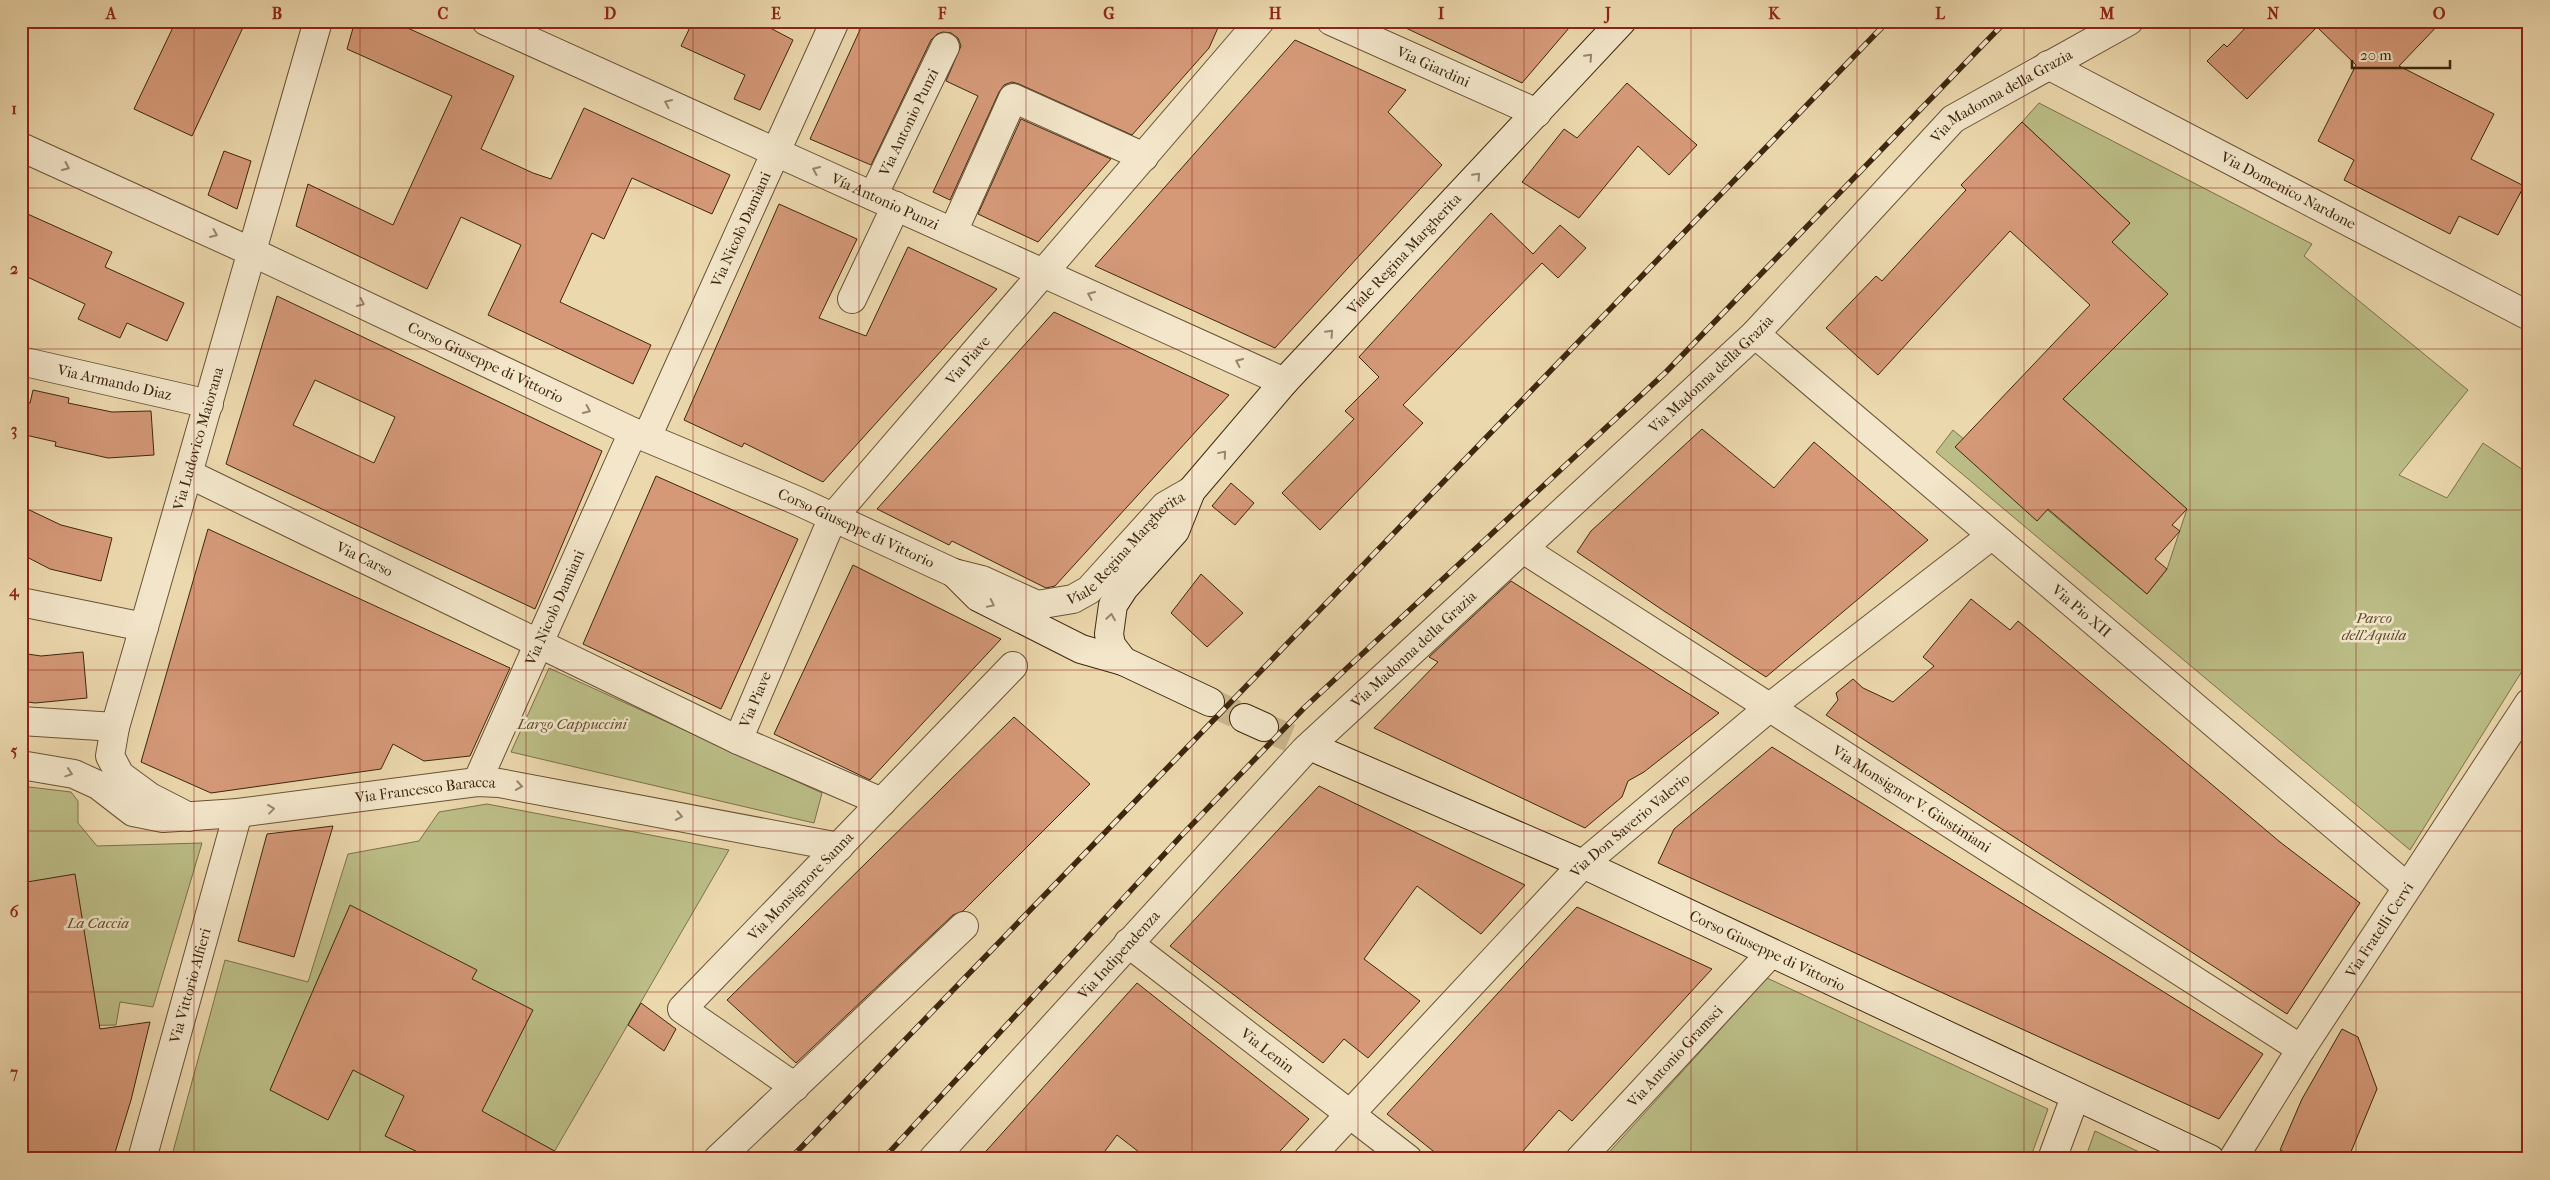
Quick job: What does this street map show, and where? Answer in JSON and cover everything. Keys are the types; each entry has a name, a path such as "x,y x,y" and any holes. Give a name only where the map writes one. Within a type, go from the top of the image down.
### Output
{"street":[{"name":"Via Ludovico Maiorana","path":"189,817 150,797 120,775 110,756 115,727 318,21"},
{"name":"Vía Antonio Punzi","path":"486,21 1284,382"},
{"name":"Via Nicolò Damiani","path":"477,782 538,645 640,435 836,21"},
{"name":"Via Piave","path":"738,740 834,517 1260,21"},
{"name":"Via Giardini","path":"1331,21 1537,113"},
{"name":"Viale Regina Margherita","path":"1123,661 1111,645 1109,634 1113,604 1124,588 1175,531 1191,491 1284,382 1622,21"},
{"name":"Via Madonna della Grazia","path":"1313,750 1524,549 1755,334 1953,118 2129,21"},
{"name":"Via Antonio Punzi","path":"852,300 884,201 945,47"},
{"name":"Via Domenico Nardone","path":"2048,65 2529,316"},
{"path":"953,232 1013,98 1144,157"},
{"name":"Corso Giuseppe di Vittorio","path":"21,147 252,252 640,435 834,517 954,573"},
{"name":"Via Pio XII","path":"1755,334 2407,887"},
{"name":"Via Armando Diaz","path":"21,361 209,404"},
{"name":"Via Carso","path":"189,474 538,645"},
{"name":"Viale Regina Margherita","path":"954,573 982,580 1037,605 1073,599 1089,590 1165,506 1191,491"},
{"name":"Via Don Saverio Valerio","path":"1308,1159 1583,864 1770,707 1991,536"},
{"name":"Via Monsignor V. Giustiniani","path":"1524,549 2301,1049"},
{"path":"954,573 978,597 1081,648 1123,661 1210,702"},
{"path":"21,602 144,627"},
{"path":"538,645 738,740 882,802"},
{"name":"Via Monsignore Sanna","path":"795,1087 682,1009 1013,666"},
{"name":"Via Fratelli Cervi","path":"2233,1159 2301,1049 2529,703"},
{"path":"21,721 115,727"},
{"name":"Corso Giuseppe di Vittorio","path":"1313,750 1583,864 1770,954 2210,1159"},
{"name":"Via Indipendenza","path":"947,1154 1128,943 1313,750"},
{"name":"Via Francesco Baracca","path":"21,765 74,774 98,785 123,805 142,815 189,817 238,813 477,782 518,785 839,847"},
{"name":"Via Vittorio Alfieri","path":"142,1159 238,813"},
{"path":"718,1159 964,926"},
{"name":"Via Lenin","path":"1128,943 1408,1159"},
{"name":"Via Antonio Gramsci","path":"1580,1159 1770,954"},
{"path":"2052,1159 2075,1096"}],"green space":[{"name":"Parco dell'Aquila","path":"2039,103 2312,244 2304,256 2468,390 2399,475 2447,498 2483,443 2529,474 2529,660 2410,850 1936,452 1953,430 2147,594 2167,569 2187,509 2063,399 2112,242 2130,223 2022,122"},
{"name":"Largo Cappuccini","path":"549,668 822,793 814,823 511,752"},
{"name":"La Caccia","path":"21,786 71,792 78,801 78,823 97,846 202,843 153,1007 120,1002 116,1025 21,1027"},
{"path":"487,804 729,850 550,1159 171,1159 225,960 308,982 348,854 419,841 439,812"},
{"path":"1767,978 2048,1109 2030,1159 1603,1159"},
{"path":"2095,1131 2154,1159 2085,1159"}],"building":[{"path":"176,21 246,21 192,136 134,109"},
{"path":"355,21 392,21 514,76 481,149 533,173 551,179 584,108 730,175 712,214 632,178 604,239 592,233 560,302 651,345 633,384 488,315 521,245 461,217 427,289 296,226 308,184 393,225 452,96 347,49"},
{"path":"693,21 757,21 793,40 760,110 734,99 745,75 681,46"},
{"path":"864,21 1221,21 1209,48 1132,135 1019,84 1012,82 1004,85 999,92 950,200 933,192 978,96 946,81 961,46 958,38 951,33 943,32 937,34 931,40 871,165 810,139"},
{"path":"1391,21 1575,21 1522,83"},
{"path":"2252,21 2442,21 2399,66 2494,114 2471,159 2524,186 2498,235 2459,216 2450,234 2344,180 2354,160 2318,141 2356,65 2317,27 2247,99 2207,61 2224,44 2227,47"},
{"path":"1295,40 1406,90 1388,112 1442,165 1275,348 1095,266"},
{"path":"1627,83 1697,145 1669,175 1638,146 1579,218 1522,182 1564,129 1577,138"},
{"path":"1021,119 1111,159 1038,242 978,214"},
{"path":"2022,122 2130,223 2112,242 2168,294 2063,399 2187,509 2172,525 2180,531 2155,559 2167,569 2147,594 2048,509 2037,521 1955,447 2090,305 2010,231 1878,375 1826,328 1876,276 1882,281 1966,190 1961,185"},
{"path":"224,151 251,161 237,209 208,195"},
{"path":"779,204 857,239 819,318 866,336 908,247 997,289 823,482 744,443 742,447 684,420"},
{"path":"21,211 112,252 105,267 184,303 167,341 127,323 120,338 78,319 85,304 21,274"},
{"path":"1491,213 1533,254 1560,225 1586,248 1558,278 1542,263 1403,405 1423,423 1320,530 1282,493 1354,419 1345,411 1379,377 1359,357"},
{"path":"277,296 602,451 535,609 226,464","holes":["315,380 395,417 374,463 293,425"]},
{"path":"1054,312 1229,395 1055,586 1046,588 952,541 949,545 877,509"},
{"path":"33,390 69,398 68,403 112,412 151,411 154,455 108,458 55,446 56,442 21,434 21,401 30,403"},
{"path":"1702,429 1774,488 1814,442 1928,540 1766,677 1577,552 1591,531"},
{"path":"656,476 798,539 721,709 583,644"},
{"path":"1231,483 1254,503 1235,525 1212,506"},
{"path":"21,506 61,525 112,538 101,581 50,569 21,554"},
{"path":"208,529 510,668 470,756 424,761 393,744 381,769 211,793 141,762"},
{"path":"853,565 1001,639 870,780 774,734"},
{"path":"1201,574 1243,613 1207,647 1171,613"},
{"path":"1511,581 1719,713 1644,772 1628,781 1622,797 1585,828 1374,728 1438,662 1429,657"},
{"path":"1971,599 2010,630 2018,621 2280,842 2360,903 2287,1014 1826,715 1838,700 1836,693 1853,679 1863,688 1893,702 1934,666 1923,657"},
{"path":"83,652 87,698 35,703 21,701 21,653 41,656"},
{"path":"1014,717 1090,784 963,911 953,915 796,1063 727,1000"},
{"path":"1772,747 2263,1054 2219,1119 1658,863 1674,829"},
{"path":"1319,786 1525,885 1481,934 1417,886 1364,959 1420,1001 1368,1058 1344,1039 1323,1063 1170,946"},
{"path":"333,826 294,957 238,941 267,834"},
{"path":"75,874 100,1029 150,1022 131,1100 113,1159 85,1159 21,1151 21,883"},
{"path":"350,905 477,970 472,979 533,1010 482,1111 569,1159 432,1159 385,1136 404,1096 353,1070 328,1120 270,1090"},
{"path":"1577,907 1712,969 1572,1121 1559,1110 1516,1159 1443,1159 1387,1114"},
{"path":"1137,983 1309,1119 1273,1159 1148,1159 1117,1135 1099,1159 979,1159"},
{"path":"641,1003 676,1029 664,1051 628,1025"},
{"path":"2342,1029 2358,1037 2377,1089 2348,1159 2300,1159 2280,1150 2302,1099"}],"tunnel":[{"path":"1210,702 1244,718"},
{"path":"1264,727 1321,751"}],"railway":[{"path":"790,1159 1888,21"},
{"path":"883,1159 1181,836 1304,708 1666,372 2006,21"}]}
